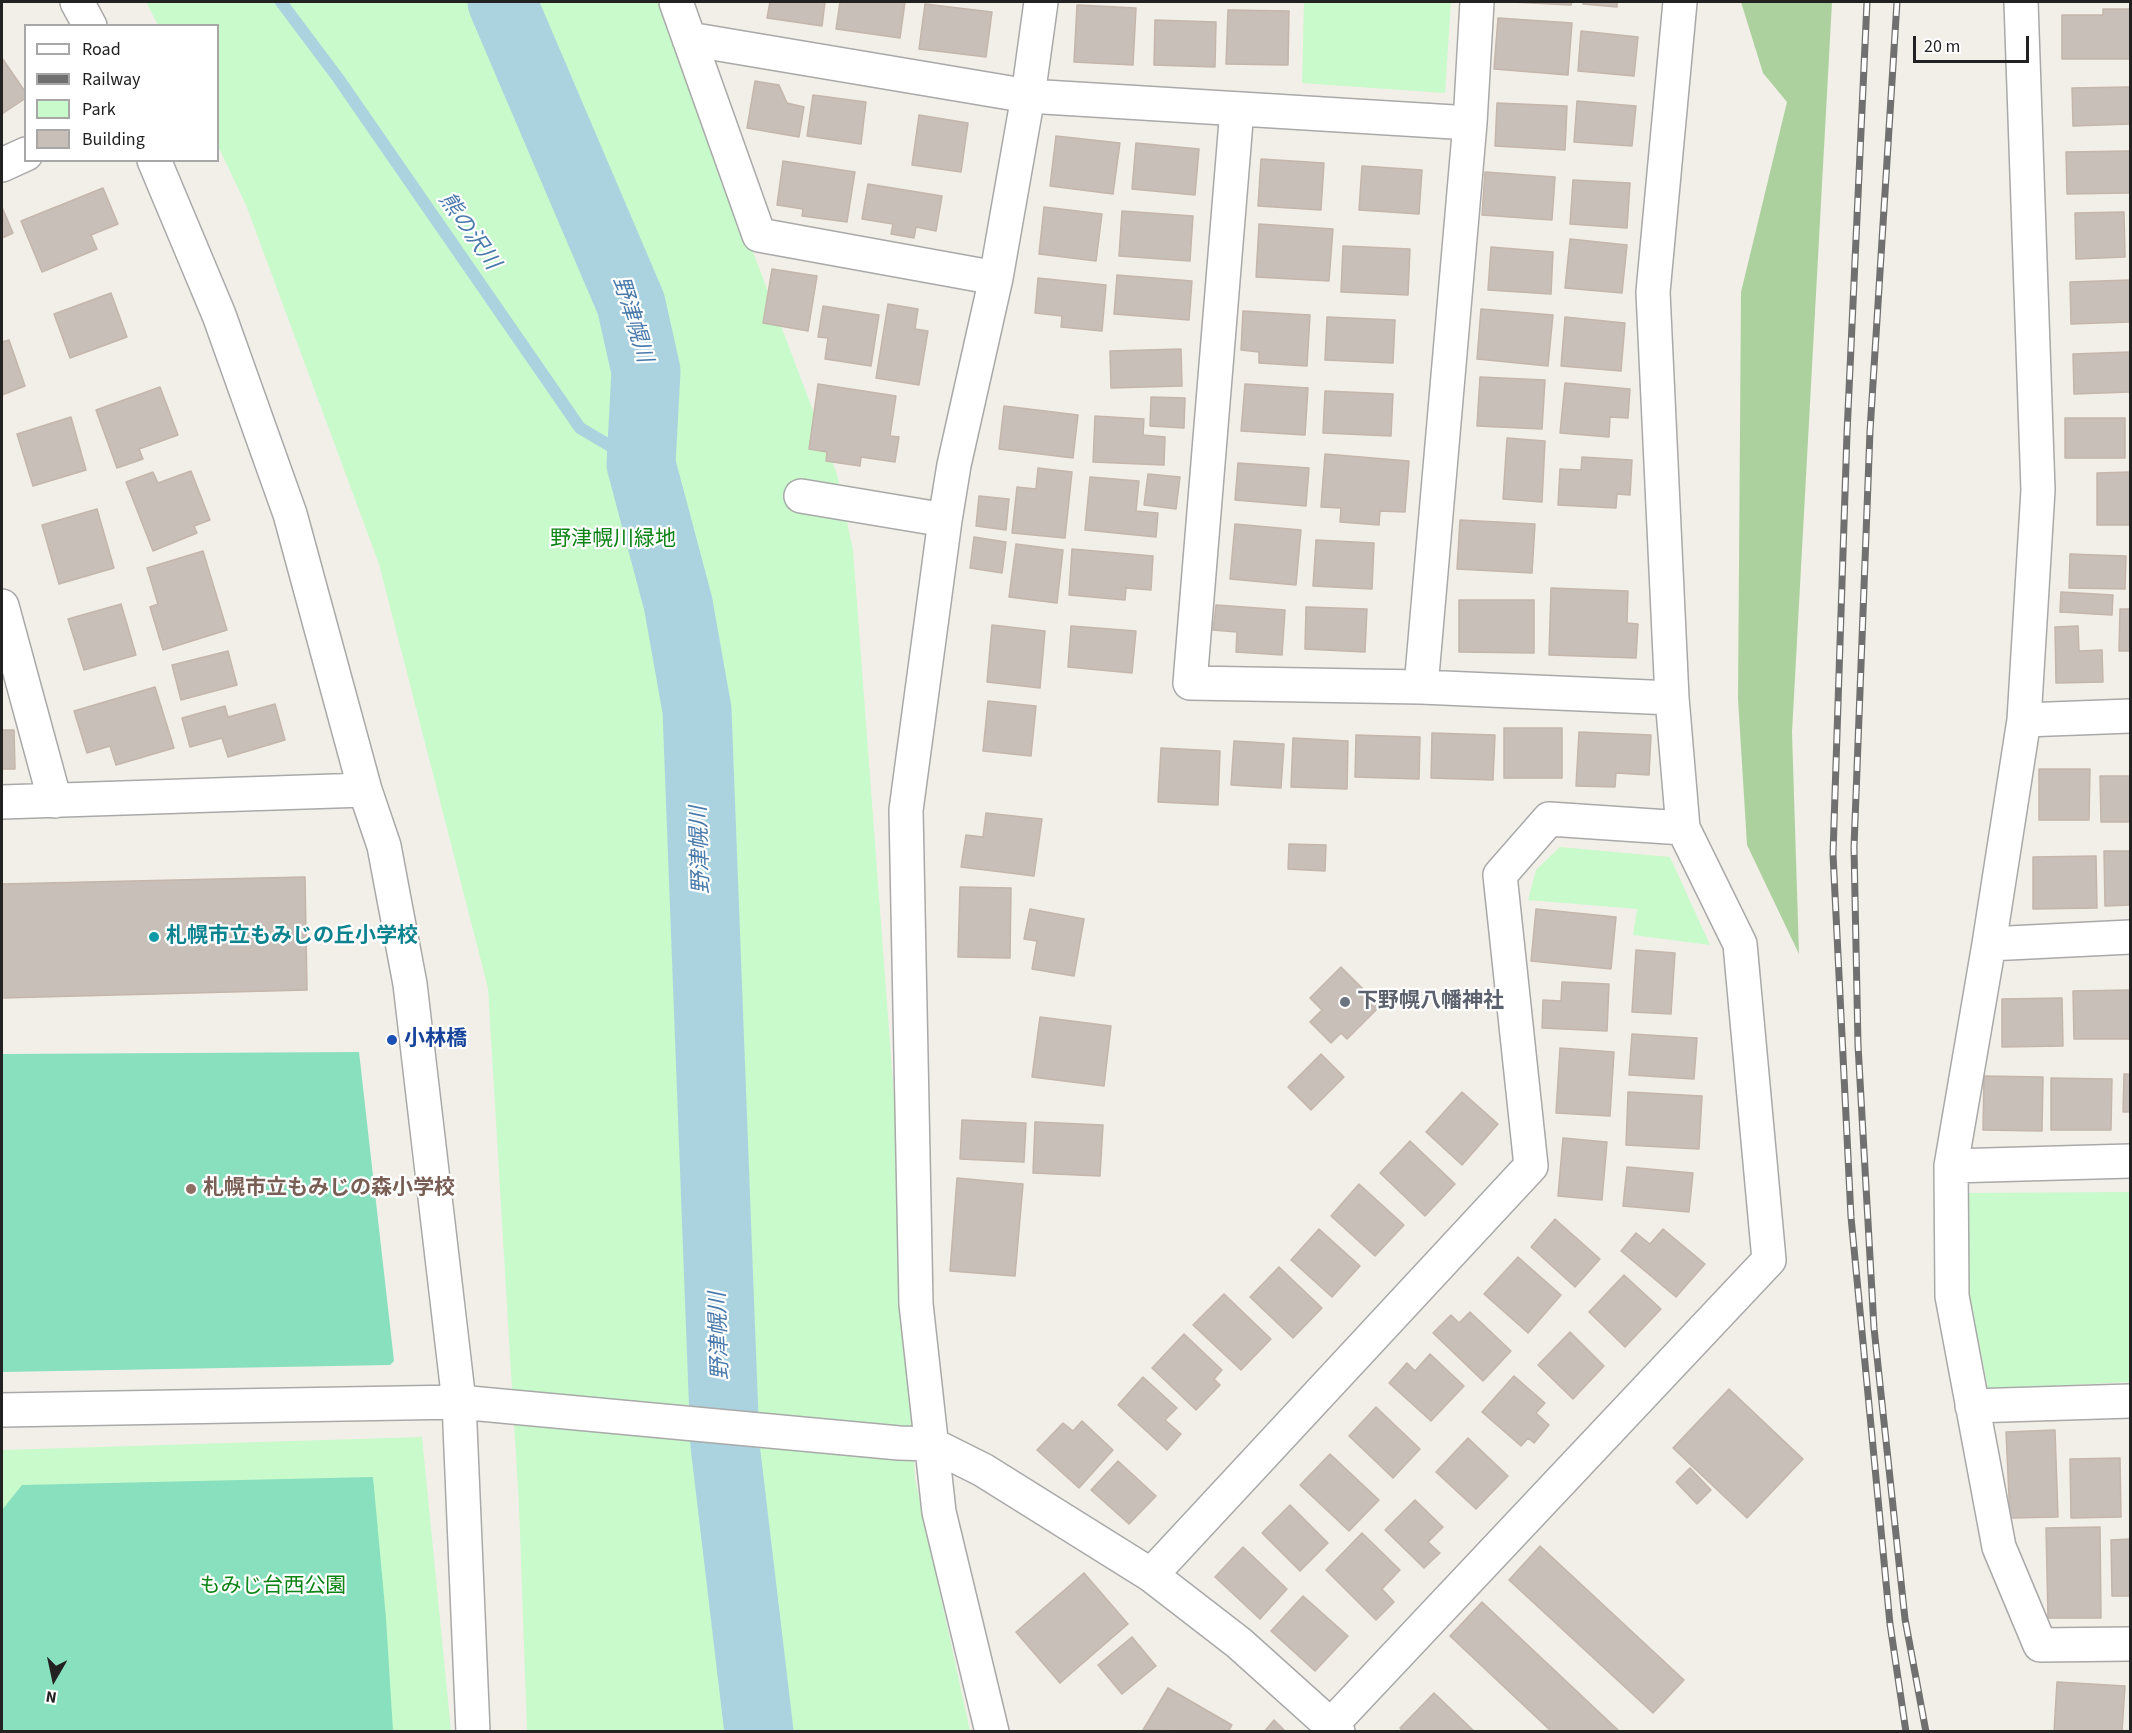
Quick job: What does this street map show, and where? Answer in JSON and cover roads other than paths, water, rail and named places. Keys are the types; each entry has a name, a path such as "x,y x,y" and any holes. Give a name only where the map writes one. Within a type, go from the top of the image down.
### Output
{"street":[{"path":"77,2 89,24"},
{"path":"676,2 759,236 996,278"},
{"path":"992,1731 939,1512 916,1304 906,810 954,465 996,278 1028,96 1041,2"},
{"path":"1421,687 1470,123 1477,2"},
{"path":"2,1410 459,1402 899,1443 931,1444 983,1470 1150,1575 1239,1643 1334,1728 1769,1260 1740,944 1683,828 1672,698 1653,292 1680,2"},
{"path":"2021,2 2038,490 2024,720 1951,1166 1952,1296 1999,1547 2040,1645 2130,1644"},
{"path":"688,39 1028,96 1470,123"},
{"path":"1237,109 1190,682 1421,687 1672,698"},
{"path":"2,165 24,155"},
{"path":"155,162 304,514 365,790 384,846 410,984 459,1402 473,1731"},
{"path":"801,496 945,520"},
{"path":"2,606 55,801"},
{"path":"2024,720 2130,716"},
{"path":"2,802 365,790"},
{"path":"1150,1575 1531,1166 1500,874 1549,819 1683,828"},
{"path":"1989,944 2130,937"},
{"path":"1951,1166 2130,1161"},
{"path":"1972,1406 2130,1401"}],"waterway":[{"name":"熊の沢川","path":"281,2 338,78 580,428 641,464"},
{"name":"野津幌川","path":"502,2 631,304 646,371 641,464 678,603 697,710 725,1445 759,1732"}],"railway":[{"path":"1867,2 1847,433 1833,854 1851,1217 1890,1624 1906,1732"},
{"path":"1897,2 1870,431 1854,847 1858,1045 1874,1328 1905,1619 1926,1732"}],"place":[{"name":"札幌市立もみじの丘小学校","path":"154,937"},
{"name":"下野幌八幡神社","path":"1345,1002"},
{"name":"小林橋","path":"392,1040"},
{"name":"札幌市立もみじの森小学校","path":"191,1189"}],"park label":[{"name":"野津幌川緑地","path":"613,540"},
{"name":"もみじ台西公園","path":"273,1587"}]}
